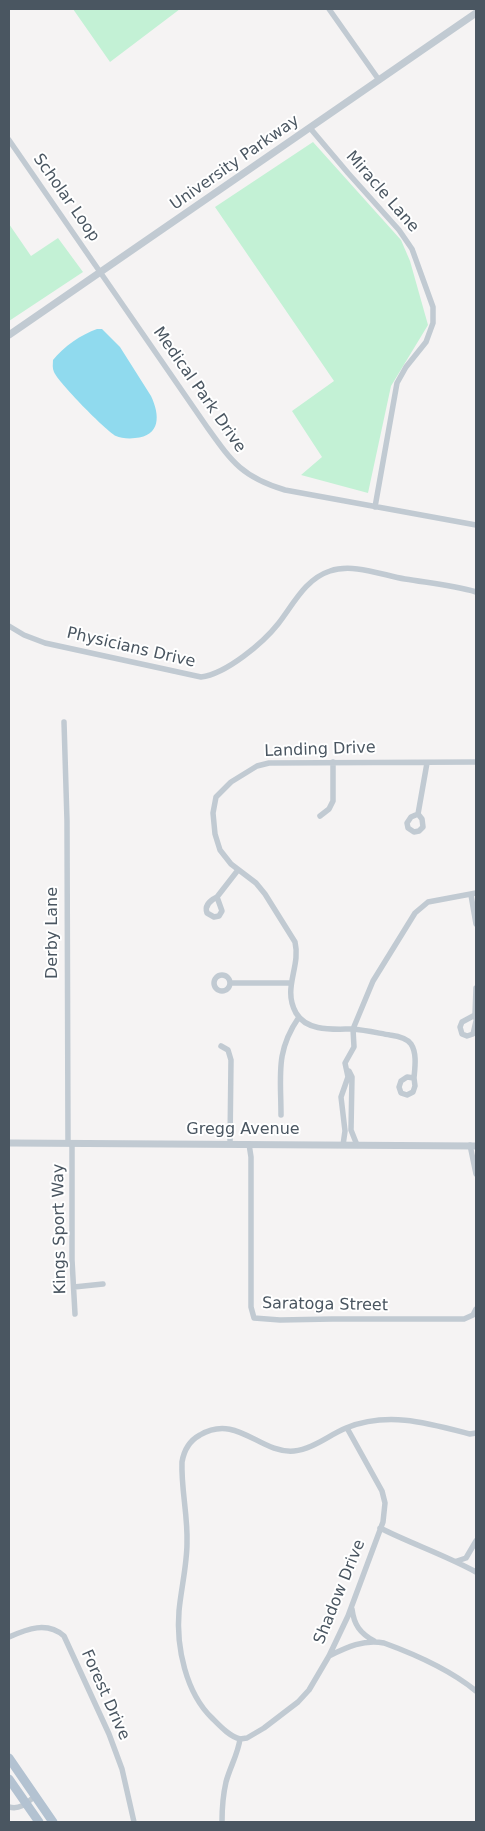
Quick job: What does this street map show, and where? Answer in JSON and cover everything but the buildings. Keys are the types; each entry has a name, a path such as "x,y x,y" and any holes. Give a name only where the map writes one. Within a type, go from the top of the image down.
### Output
{"main road":[{"path":"9,1758 53,1822"},
{"path":"9,1779 39,1822"}],"street":[{"path":"329,9 379,80"},
{"name":"University Parkway","path":"9,334 476,13"},
{"name":"Miracle Lane","path":"310,128 399,230 412,249 433,308 433,323 426,342 406,367 397,383 375,507"},
{"name":"Scholar Loop","path":"9,140 100,272"},
{"name":"Medical Park Drive","path":"100,272 223,449 242,470 258,481 285,490 476,525"},
{"name":"Physicians Drive","path":"9,626 24,635 46,643 201,677 220,672 259,643 276,626 296,596 328,571 356,569 476,592"},
{"name":"Derby Lane","path":"64,722 67,822 70,1143"},
{"path":"320,816 329,809 333,801 334,762"},
{"name":"Landing Drive","path":"299,1017 292,1001 290,983 297,963 295,942 265,894 256,883 238,870 220,850 215,834 213,806 220,791 230,782 263,764 476,762"},
{"path":"418,814 427,763"},
{"path":"217,897 238,870"},
{"path":"343,1145 345,1131 340,1103 342,1091 348,1077 345,1063 354,1047 353,1030 373,980 419,908 428,902 474,894 476,924"},
{"path":"231,983 290,983"},
{"path":"476,988 476,1018"},
{"path":"281,1115 280,1061 286,1040 299,1017 311,1024 326,1029 353,1030 395,1036 407,1040 414,1052 414,1078"},
{"path":"221,1046 228,1050 231,1060 230,1144"},
{"path":"345,1063 352,1077 351,1130 357,1145"},
{"name":"Gregg Avenue","path":"9,1143 473,1146"},
{"name":"Kings Sport Way","path":"70,1143 75,1314"},
{"name":"Saratoga Street","path":"249,1144 251,1307 254,1318 280,1320 332,1318 464,1319 473,1315 476,1309"},
{"path":"473,1146 476,1174"},
{"path":"74,1287 103,1284"},
{"path":"222,1822 225,1785 237,1754 240,1739 231,1735 204,1710 190,1684 182,1656 179,1634 179,1613 187,1543 182,1466 184,1452 190,1442 210,1430 222,1428 239,1431 271,1446 291,1451 308,1447 346,1428 372,1420 404,1418 423,1421 470,1434 476,1433"},
{"name":"Shadow Drive","path":"240,1739 247,1738 264,1728 298,1702 308,1690 329,1656 352,1607 380,1528 384,1516 384,1497 369,1466 346,1428"},
{"path":"380,1528 457,1561 476,1572"},
{"path":"457,1561 466,1558 476,1541"},
{"path":"352,1607 353,1618 358,1628 366,1636 374,1641 440,1667 460,1678 476,1691"},
{"name":"Forest Drive","path":"9,1637 36,1628 47,1627 60,1633 66,1640 76,1666 109,1734 122,1769 134,1822"},
{"path":"329,1656 353,1645 374,1641"},
{"path":"9,1807 15,1808 26,1804 36,1796"}],"green space":[{"path":"73,9 180,9 110,62"},
{"path":"313,142 401,240 410,261 428,325 391,386 368,493 301,475 322,457 292,411 334,381 215,207"},
{"path":"9,224 31,256 58,238 83,272 9,321"}],"water":[{"path":"102,329 120,347 151,396 156,410 156,423 154,429 144,436 125,438 116,436 93,416 54,372 53,360 62,350 85,334"}]}
